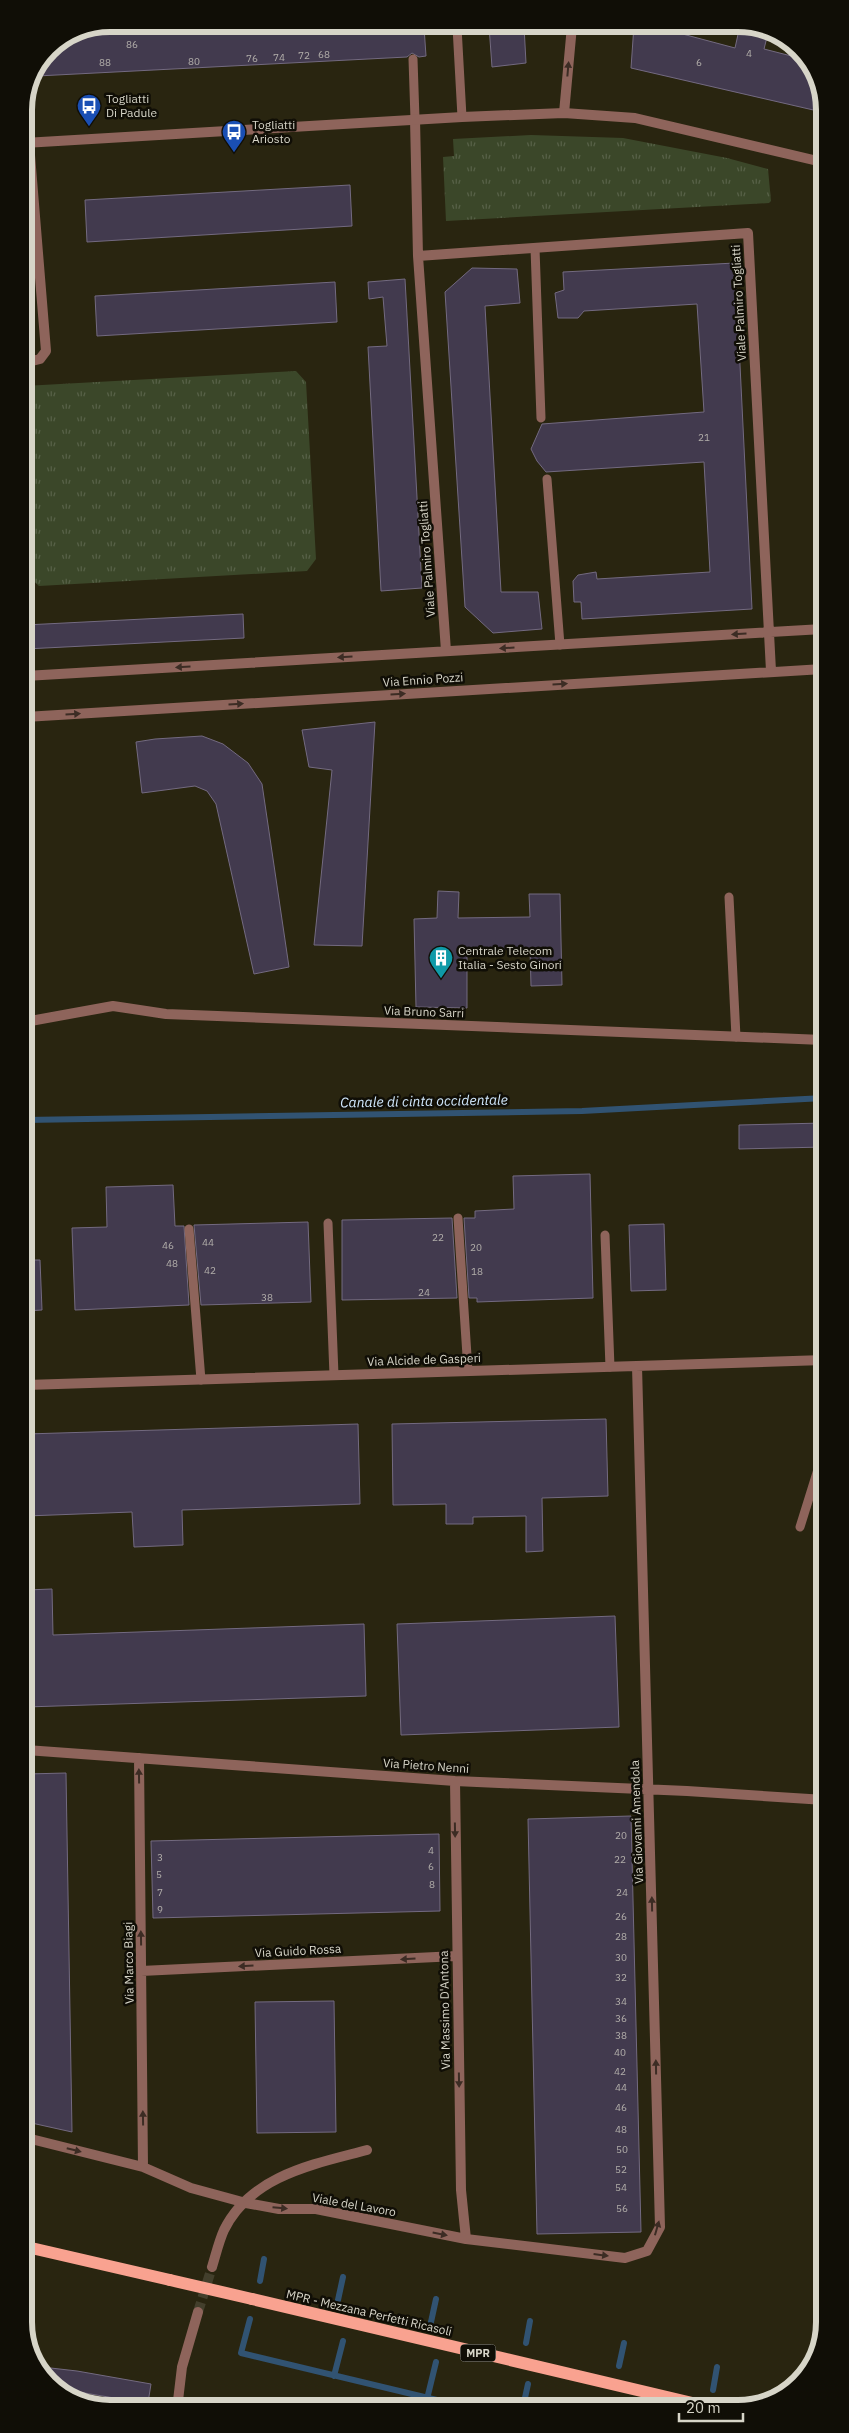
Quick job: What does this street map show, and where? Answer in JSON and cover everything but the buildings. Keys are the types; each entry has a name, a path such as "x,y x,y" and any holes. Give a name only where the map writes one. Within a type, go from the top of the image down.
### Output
{"main road":[{"name":"MPR - Mezzana Perfetti Ricasoli","path":"32,2248 680,2400"}],"street":[{"path":"564,113 571,33"},
{"path":"33,143 416,119 564,113 635,118 816,161"},
{"name":"Viale Palmiro Togliatti","path":"416,119 418,256 446,651"},
{"name":"Viale Palmiro Togliatti","path":"418,256 748,233 771,671"},
{"path":"33,236 46,351 40,359 33,361"},
{"path":"33,676 816,629"},
{"name":"Via Ennio Pozzi","path":"33,718 816,669"},
{"name":"Via Bruno Sarri","path":"33,1021 113,1006 166,1014 816,1040"},
{"name":"Via Alcide de Gasperi","path":"32,1385 816,1360"},
{"name":"Via Giovanni Amendola","path":"625,2258 648,2251 660,2227 637,1366"},
{"name":"Via Pietro Nenni","path":"32,1750 454,1781 816,1800"},
{"name":"Via Marco Biagi","path":"139,1758 143,2167"},
{"name":"Via Massimo D'Antona","path":"454,1781 461,2190 466,2239"},
{"name":"Via Guido Rossa","path":"141,1971 457,1956"},
{"name":"Viale del Lavoro","path":"32,2140 143,2167 191,2188 246,2203 279,2208 316,2209 466,2239 625,2258"},
{"path":"212,2267 224,2230 233,2216 275,2179 296,2169 368,2150"},
{"path":"178,2400 182,2367 198,2312"}],"lane":[{"path":"456,33 462,117"},
{"path":"414,59 416,119"},
{"path":"536,248 541,418"},
{"path":"547,479 560,645"},
{"path":"729,897 736,1037"},
{"path":"458,1218 468,1371"},
{"path":"328,1223 334,1375"},
{"path":"189,1229 201,1380"},
{"path":"605,1235 610,1367"},
{"path":"800,1527 816,1476"}],"green space":[{"path":"531,135 623,138 727,158 768,169 771,201 769,203 446,221 443,157 454,156 453,139"},
{"path":"296,371 306,382 316,559 307,571 39,586 33,580 33,386"}],"waterway":[{"name":"Canale di cinta occidentale","path":"33,1120 582,1111 816,1098"},
{"path":"260,2281 264,2259"},
{"path":"338,2300 343,2277"},
{"path":"431,2322 436,2299"},
{"path":"250,2319 241,2353 437,2400"},
{"path":"526,2343 530,2321"},
{"path":"334,2376 343,2341"},
{"path":"619,2366 624,2343"},
{"path":"427,2399 436,2362"},
{"path":"713,2390 717,2367"},
{"path":"525,2400 528,2384"}],"tunnel":[{"path":"198,2312 212,2267"}],"place":[{"name":"Togliatti Di Padule","path":"89,127"},
{"name":"Togliatti Ariosto","path":"234,153"},
{"name":"Centrale Telecom Italia - Sesto Ginori","path":"441,979"}]}
